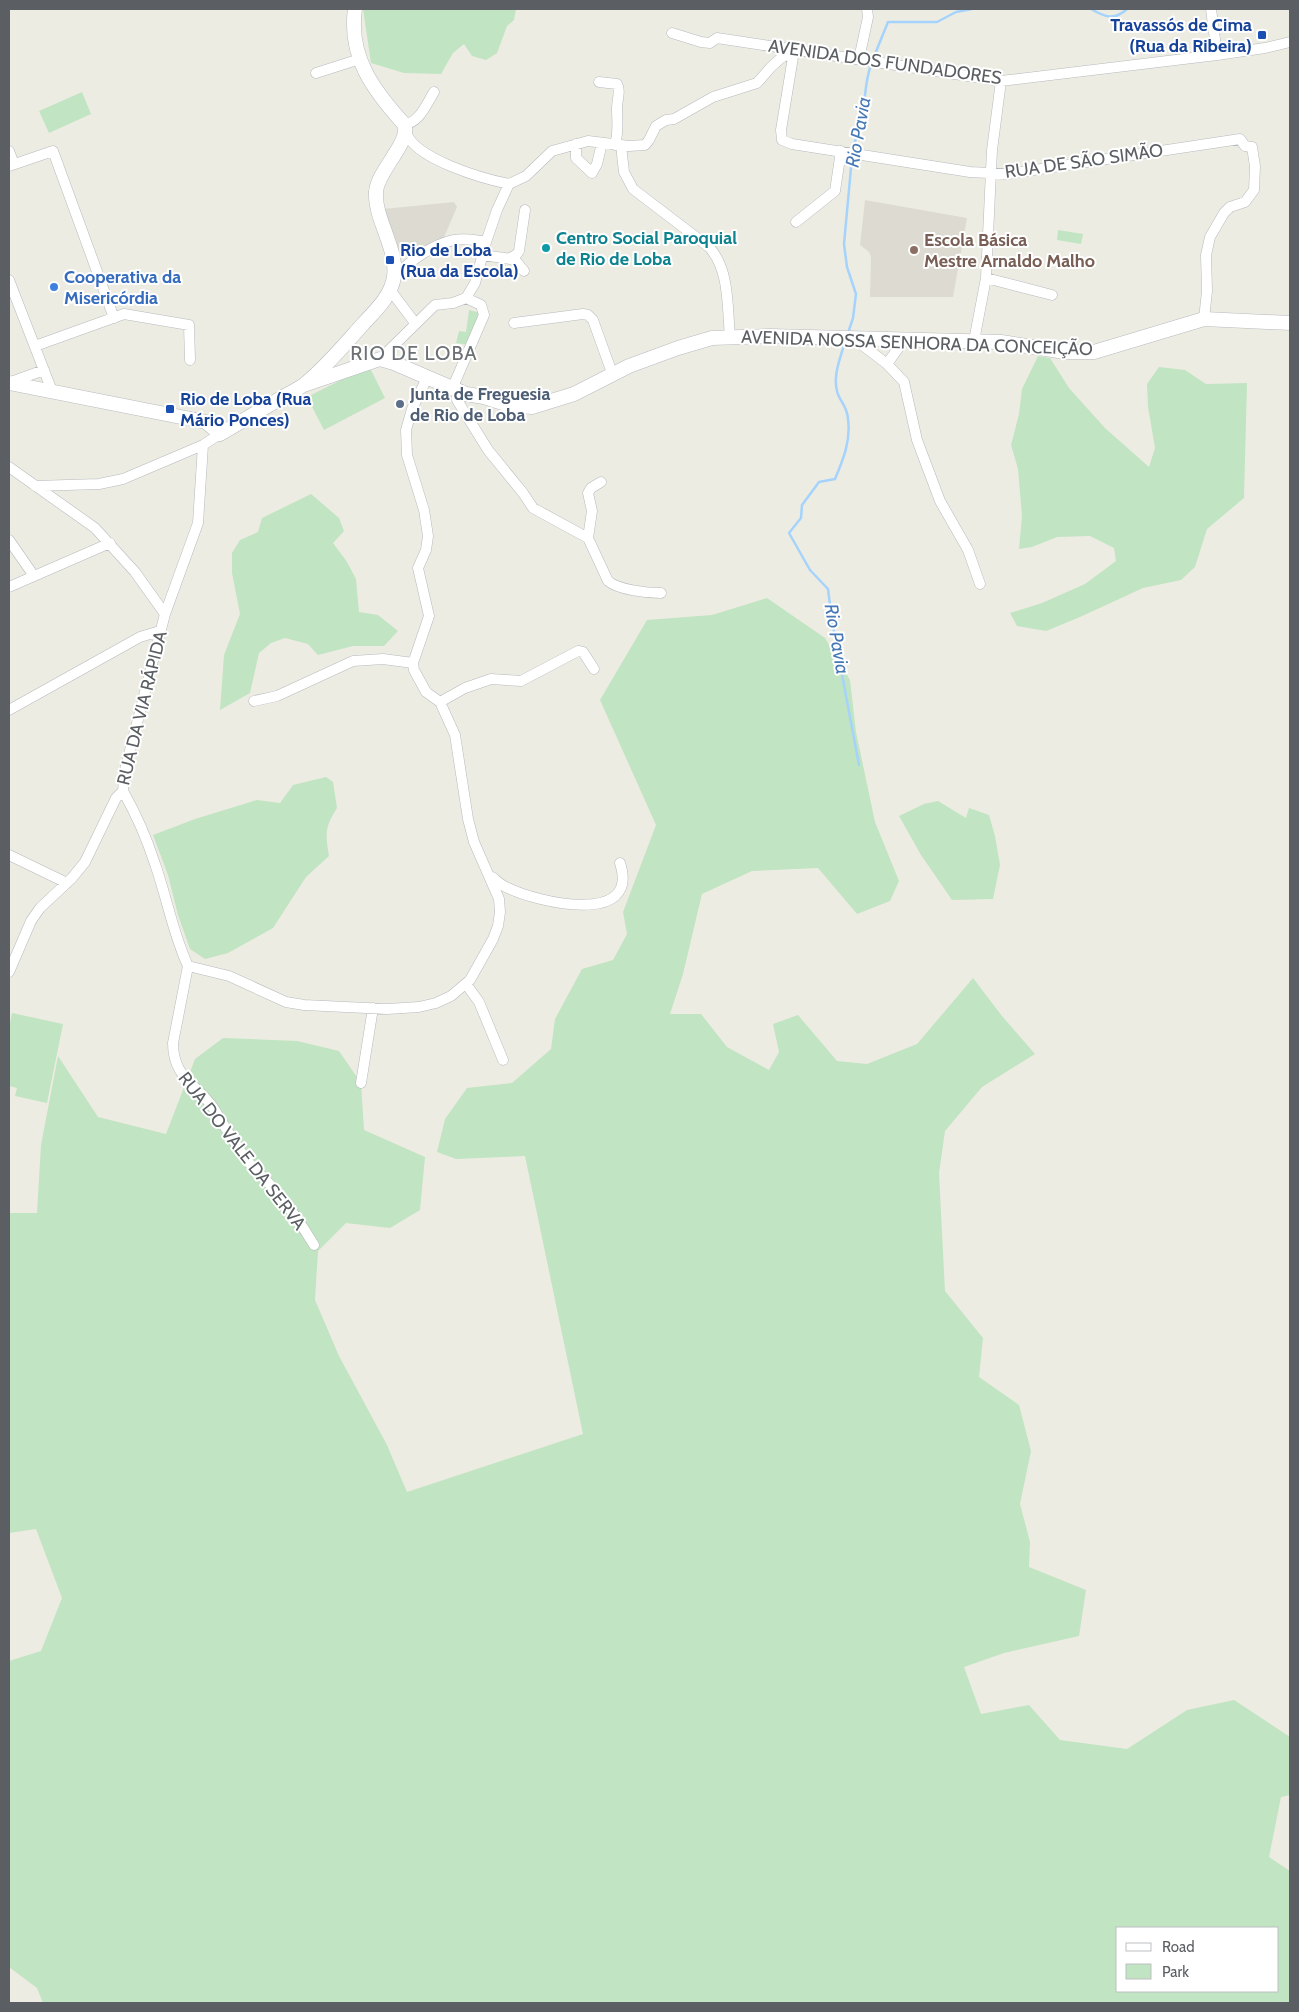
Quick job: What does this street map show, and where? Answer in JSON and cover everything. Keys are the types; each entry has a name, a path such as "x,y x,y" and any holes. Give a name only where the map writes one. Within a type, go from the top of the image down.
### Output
{"street":[{"path":"355,9 355,32 360,59 370,83 405,128 408,138 442,163 477,176 509,184 526,176 552,151 576,144 588,141 640,146 649,140 656,126 713,97 757,83 781,58 794,51"},
{"path":"863,60 867,9"},
{"path":"1211,9 1217,55"},
{"name":"AVENIDA DOS FUNDADORES","path":"672,33 701,42 710,43 717,38 1000,81 1217,55 1265,48 1290,42"},
{"name":"RUA DE SÃO SIMÃO","path":"794,51 781,137 786,142 792,144 970,172 1008,174 1240,139 1245,146 1252,147 1255,166 1254,190 1245,202 1230,207 1224,213 1210,237 1206,255 1208,291 1204,319"},
{"path":"316,73 360,59"},
{"path":"974,341 986,278 990,173 1000,81"},
{"path":"599,82 617,84 619,88 617,108 618,145 624,172 633,189 709,247 717,256 724,274 730,336"},
{"path":"415,323 392,286 393,259 378,206 376,190 405,128 419,116 434,92"},
{"path":"576,144 576,158 592,173 597,164 602,143"},
{"path":"9,151 11,165 53,151 114,318"},
{"path":"796,222 835,191 841,152"},
{"path":"466,298 475,284 486,242 497,210 509,184"},
{"path":"510,258 519,251 525,210"},
{"path":"329,371 411,260 453,240 469,239 486,242"},
{"path":"482,255 510,258 515,260 524,270"},
{"path":"986,278 1052,295"},
{"path":"9,280 52,391"},
{"path":"35,486 99,484 123,479 203,445 329,371 380,359 435,305 466,298 481,305 484,315 454,390 457,400 488,450 524,493 533,508 588,538"},
{"path":"35,346 124,314 189,325 190,360"},
{"path":"514,323 583,314 588,315 593,320 612,373"},
{"name":"AVENIDA NOSSA SENHORA DA CONCEIÇÃO","path":"380,359 454,390 509,405 532,407 574,394 612,373 700,341 730,336 974,341 1018,344 1066,352 1094,352 1204,319 1290,323"},
{"path":"852,338 887,364 904,382 917,440 940,501 968,550 980,584"},
{"path":"887,364 904,340"},
{"path":"10,382 44,370"},
{"path":"123,791 134,810 156,865 181,951 188,966 229,976 286,1002 304,1005 403,1008 436,1003 451,996 466,984 486,952 498,926 500,912 499,899 474,842 468,819 455,735 440,702 426,692 414,670 413,663 429,616 418,568 426,550 428,536 424,510 407,455 406,430 412,409 428,378"},
{"path":"10,382 206,422 220,434"},
{"name":"RUA DA VIA RÁPIDA","path":"9,972 31,921 84,862 116,798 123,791 125,770 160,631 198,523 203,445"},
{"path":"9,467 95,528 135,572 165,614"},
{"path":"601,482 591,488 588,493 592,511 588,538 608,580 613,585 648,593 661,593"},
{"path":"9,540 34,576"},
{"path":"9,587 110,543"},
{"path":"9,710 140,637 160,631"},
{"path":"440,702 465,688 491,679 521,681 578,651 583,652 594,670"},
{"path":"254,701 277,696 353,661 384,659 413,663"},
{"path":"9,855 67,883"},
{"path":"490,875 506,888 528,896 568,904 598,904 608,902 618,895 622,878 620,863"},
{"name":"RUA DO VALE DA SERVA","path":"188,966 173,1043 176,1066 182,1076 213,1108 235,1144 250,1164 286,1204 314,1245"},
{"path":"466,984 479,1002 503,1060"},
{"path":"360,1083 373,1008"}],"shaded area":[{"name":"Escola Básica Mestre Arnaldo Malho","path":"865,200 967,218 953,297 870,297 871,257 869,252 860,245"},
{"path":"454,202 457,207 442,242 411,259 397,253 383,209"}],"green space":[{"path":"363,9 516,9 514,20 507,26 497,53 486,60 472,56 464,44 453,53 441,74 404,73 371,63"},
{"path":"82,92 91,114 49,133 39,111"},
{"path":"1058,230 1083,234 1081,244 1057,240"},
{"path":"469,310 481,313 469,345 456,343 459,331 466,332"},
{"path":"1038,356 1050,358 1069,388 1105,428 1149,467 1155,448 1148,407 1147,384 1159,367 1185,370 1206,384 1247,383 1244,498 1207,529 1195,567 1181,580 1143,588 1046,631 1017,626 1010,613 1042,603 1085,584 1116,561 1114,548 1090,536 1057,537 1032,547 1019,549 1022,516 1018,469 1011,445 1019,414 1022,389"},
{"path":"369,366 385,398 324,430 307,397"},
{"path":"311,494 339,518 344,531 333,543 347,562 356,579 359,612 378,615 398,631 384,646 353,646 318,655 308,644 285,638 271,643 259,653 250,693 220,710 224,655 240,614 232,573 232,553 240,540 258,532 262,518"},
{"path":"767,598 825,638 850,680 856,732 875,822 899,881 890,901 857,914 818,868 752,871 702,894 683,974 670,1014 701,1014 727,1047 769,1070 779,1052 773,1024 798,1015 837,1061 867,1064 917,1044 973,978 1002,1016 1035,1054 982,1087 945,1131 939,1173 945,1291 983,1338 979,1377 1019,1405 1031,1451 1020,1504 1030,1542 1029,1567 1086,1590 1079,1636 1004,1653 964,1667 981,1714 1029,1705 1060,1740 1127,1749 1187,1710 1234,1700 1290,1737 1290,1795 1281,1797 1269,1857 1290,1871 1290,2003 43,2003 37,1988 9,1967 9,1661 41,1651 62,1598 36,1529 9,1533 9,1213 37,1213 41,1145 58,1056 98,1117 166,1134 195,1059 223,1038 297,1041 339,1051 361,1083 364,1130 425,1157 420,1210 390,1228 346,1223 318,1251 315,1300 339,1356 387,1445 407,1492 583,1434 525,1156 456,1159 437,1152 445,1119 467,1088 512,1083 551,1049 555,1019 582,969 613,960 627,934 623,912 656,825 600,700 647,620 712,615"},
{"path":"326,777 333,782 337,808 327,830 329,856 306,877 273,928 228,953 205,959 190,949 178,915 168,875 153,835 195,819 257,800 280,803 293,785"},
{"path":"938,801 966,818 969,808 989,815 1000,865 993,899 952,900 921,855 899,816 924,804"},
{"path":"12,1013 63,1024 47,1103 15,1096 17,1088 9,1086 9,1028"}],"waterway":[{"name":"Rio Pavia","path":"873,59 888,22 937,22 956,12 972,9"},
{"name":"Rio Pavia","path":"1091,9 1109,16 1118,15 1127,9"},
{"name":"Rio Pavia","path":"853,152 863,114 867,79 871,65"},
{"name":"Rio Pavia","path":"849,330 853,318 856,294 847,267 844,244 852,157"},
{"name":"Rio Pavia","path":"844,345 836,385 848,419 849,427 846,450 835,479 819,482 802,505 801,518 789,533 810,570 828,589 832,621 859,765"}],"place":[{"name":"Travassós de Cima (Rua da Ribeira)","path":"1262,35"},
{"name":"Centro Social Paroquial de Rio de Loba","path":"546,248"},
{"name":"Escola Básica Mestre Arnaldo Malho","path":"914,250"},
{"name":"Rio de Loba (Rua da Escola)","path":"390,260"},
{"name":"Cooperativa da Misericórdia","path":"54,287"},
{"name":"Junta de Freguesia de Rio de Loba","path":"400,404"},
{"name":"Rio de Loba (Rua Mário Ponces)","path":"170,409"}],"district":[{"name":"RIO DE LOBA","path":"414,353"}]}
